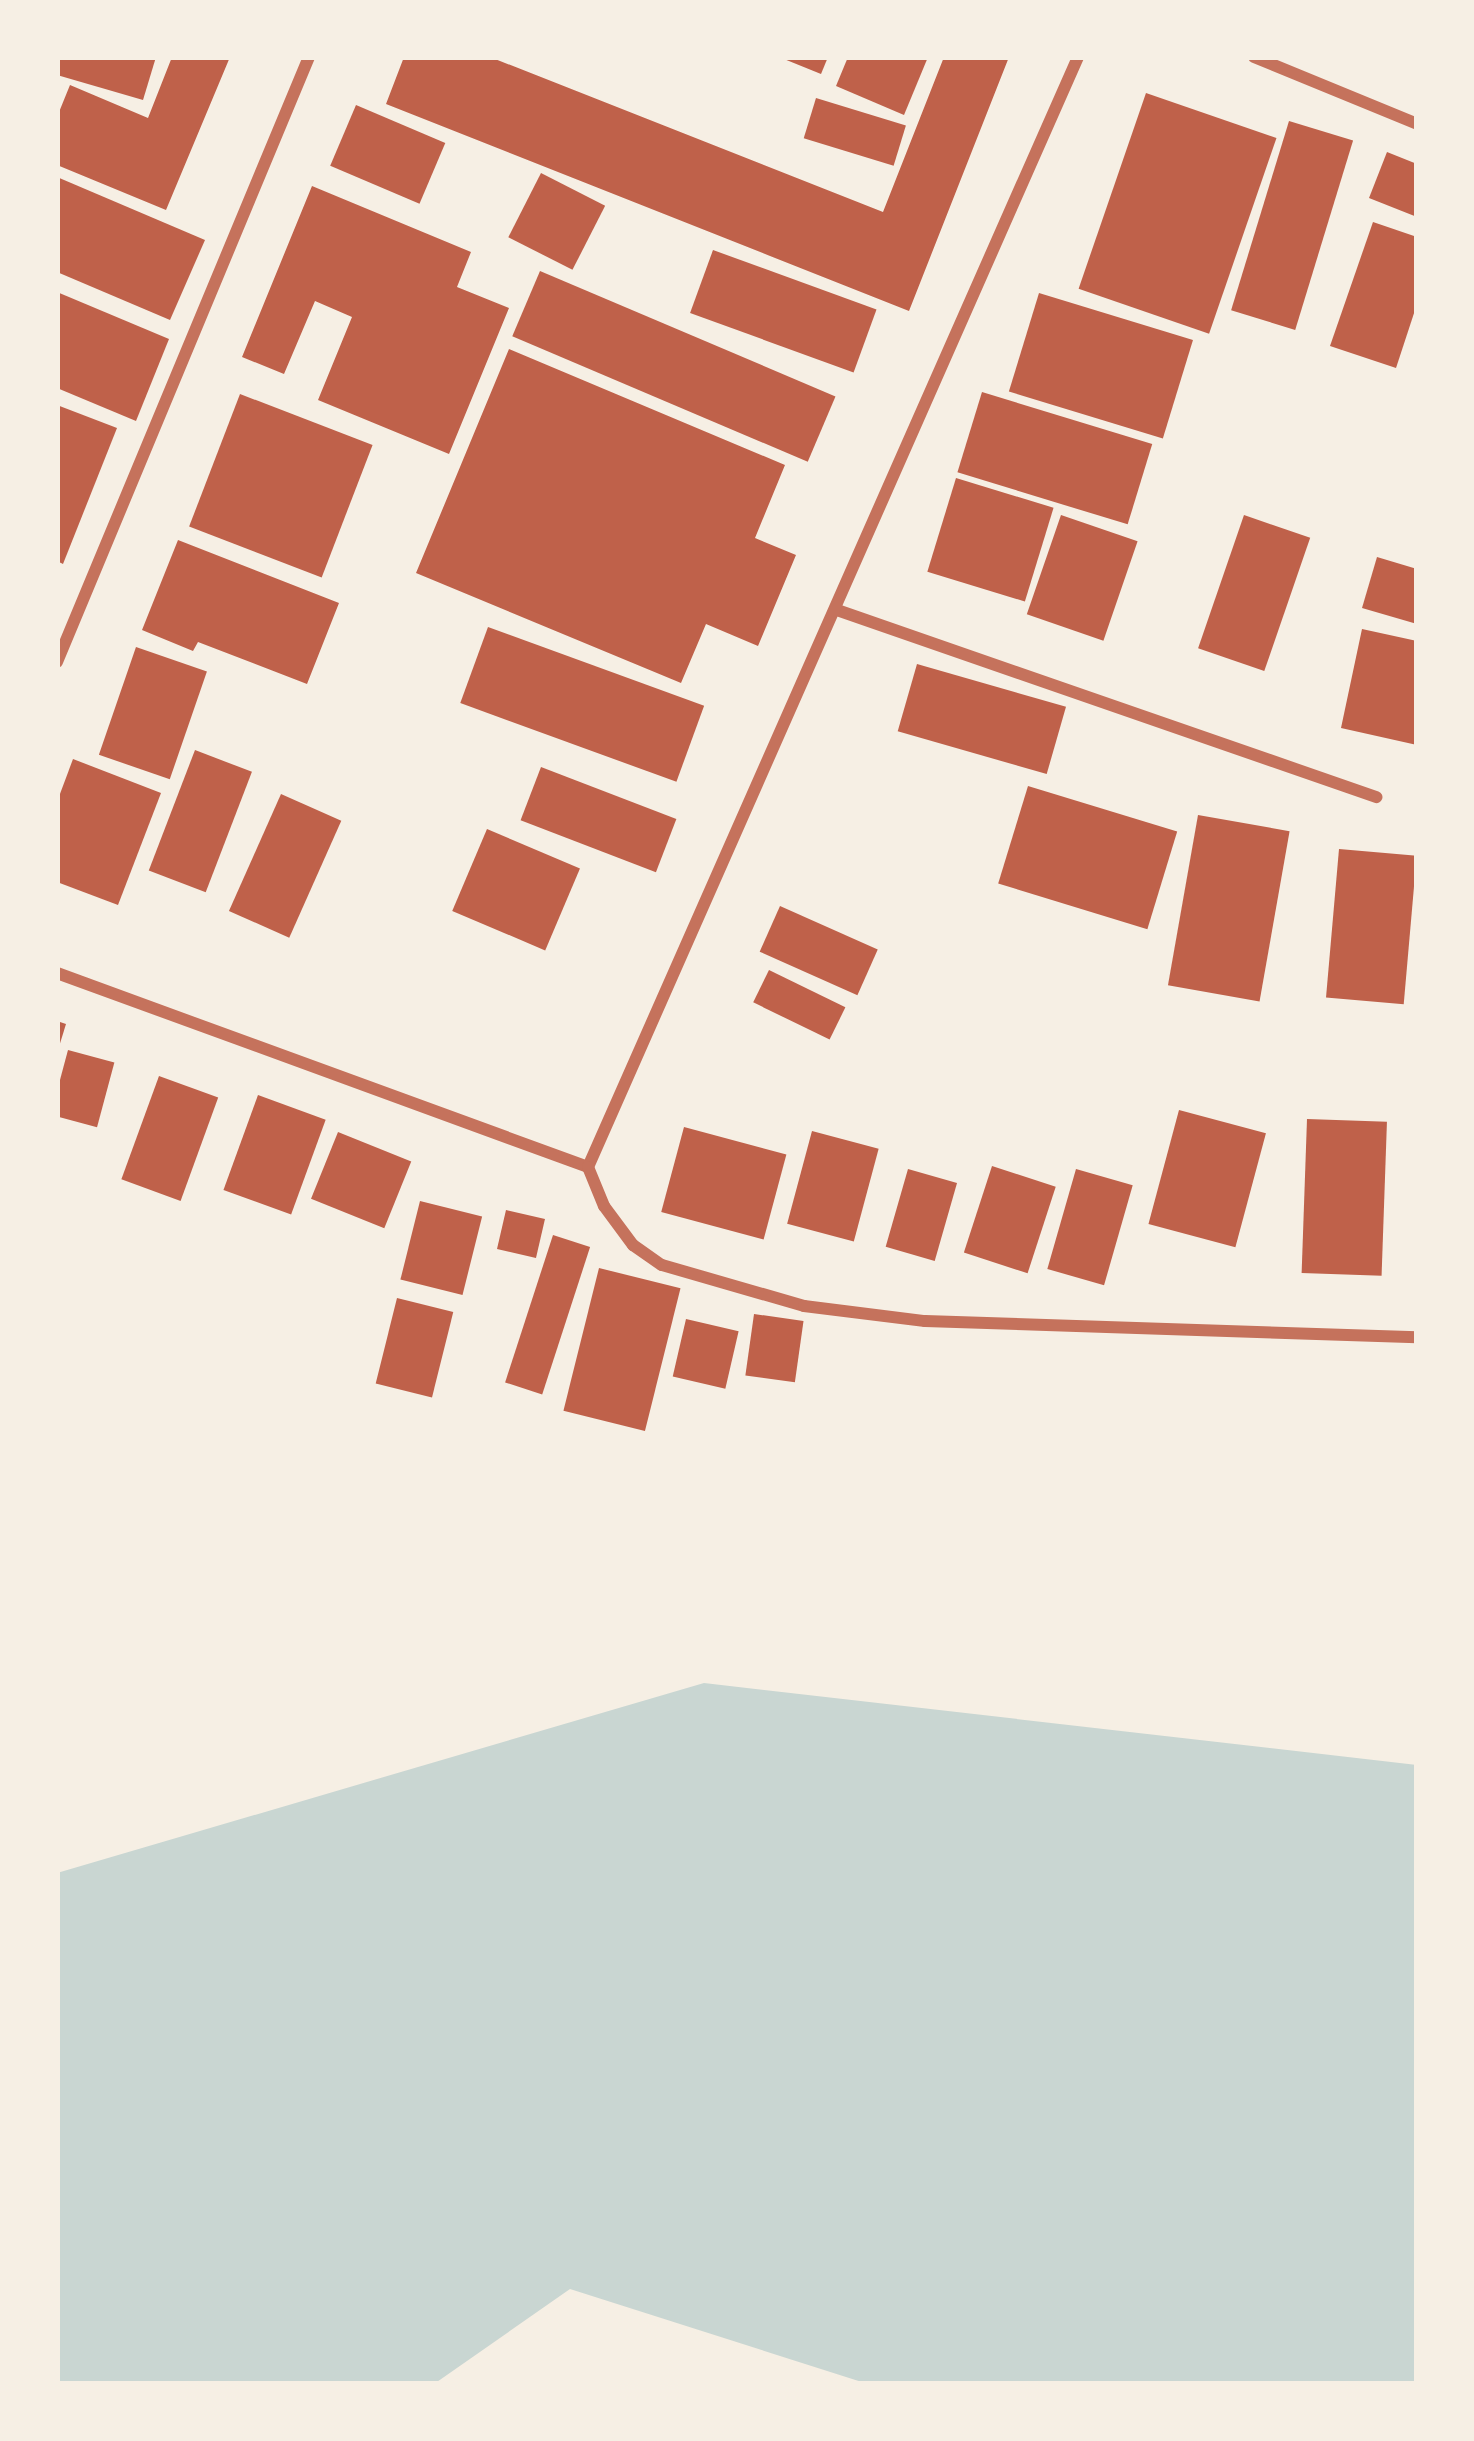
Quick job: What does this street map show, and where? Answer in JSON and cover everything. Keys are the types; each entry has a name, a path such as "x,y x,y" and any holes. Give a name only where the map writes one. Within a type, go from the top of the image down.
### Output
{"street":[{"path":"57,662 309,57"},
{"path":"588,1167 1078,57"},
{"path":"1254,57 1417,124"},
{"path":"837,610 1376,797"},
{"path":"57,974 588,1167 613,1219 662,1265 804,1306 926,1321 1417,1337"}],"shaded area":[{"path":"704,1683 1417,1765 1417,2384 868,2384 570,2289 434,2384 57,2384 57,1873"}],"building":[{"path":"57,57 156,57 143,100 57,75"},
{"path":"172,57 230,57 166,210 57,165 57,117 70,85 148,118"},
{"path":"404,57 490,57 883,212 944,57 1009,57 909,311 386,104"},
{"path":"779,57 828,57 821,74"},
{"path":"848,57 928,57 904,115 836,86"},
{"path":"1146,93 1276,138 1209,334 1079,289"},
{"path":"816,98 906,125 894,166 804,138"},
{"path":"356,105 445,143 420,204 330,166"},
{"path":"1289,121 1353,141 1295,330 1231,310"},
{"path":"1387,152 1417,164 1417,217 1369,198"},
{"path":"541,173 605,206 572,270 508,237"},
{"path":"57,177 205,240 170,320 57,272"},
{"path":"312,186 471,252 457,287 509,308 449,454 318,400 352,317 315,301 284,374 242,357"},
{"path":"1373,222 1417,237 1417,304 1396,368 1330,346"},
{"path":"713,250 877,310 854,372 690,313"},
{"path":"540,271 835,396 808,462 512,336"},
{"path":"57,292 169,339 136,421 57,388"},
{"path":"1039,293 1193,340 1163,439 1009,391"},
{"path":"509,349 785,465 755,538 796,555 758,646 706,624 681,683 416,573"},
{"path":"982,392 1152,444 1128,524 957,472"},
{"path":"240,394 373,445 322,577 189,527"},
{"path":"57,405 117,428 63,564 57,561"},
{"path":"956,478 1054,508 1025,602 927,572"},
{"path":"1061,515 1138,541 1103,641 1027,614"},
{"path":"1244,515 1310,538 1264,671 1198,648"},
{"path":"178,540 339,603 307,684 198,642 193,651 142,630"},
{"path":"1377,557 1417,569 1417,624 1362,608"},
{"path":"488,627 704,706 676,782 460,703"},
{"path":"1362,629 1417,641 1417,745 1341,728"},
{"path":"136,647 207,671 170,779 99,755"},
{"path":"917,664 1066,707 1047,774 898,731"},
{"path":"195,750 252,772 206,892 149,870"},
{"path":"73,759 161,793 118,905 57,882 57,802"},
{"path":"541,767 676,819 656,872 521,820"},
{"path":"1028,786 1177,832 1147,929 998,884"},
{"path":"281,794 341,821 289,938 229,911"},
{"path":"1198,815 1290,831 1260,1002 1168,985"},
{"path":"487,829 580,868 545,950 452,911"},
{"path":"1339,849 1417,856 1404,1004 1326,997"},
{"path":"780,906 878,950 857,995 760,952"},
{"path":"769,970 845,1007 830,1040 753,1002"},
{"path":"57,1021 66,1024 58,1050 57,1050"},
{"path":"68,1050 114,1062 97,1127 57,1116 57,1091"},
{"path":"159,1076 218,1098 181,1201 121,1179"},
{"path":"258,1095 326,1120 291,1215 223,1190"},
{"path":"1179,1110 1266,1133 1235,1247 1148,1224"},
{"path":"1307,1119 1387,1122 1382,1276 1302,1273"},
{"path":"684,1127 786,1154 764,1239 661,1212"},
{"path":"812,1131 879,1149 854,1242 787,1224"},
{"path":"338,1132 411,1162 384,1228 311,1199"},
{"path":"992,1166 1056,1187 1028,1273 964,1253"},
{"path":"908,1169 957,1183 935,1261 886,1247"},
{"path":"1076,1169 1133,1185 1104,1285 1047,1269"},
{"path":"420,1201 482,1216 463,1295 400,1280"},
{"path":"506,1210 545,1219 536,1258 497,1249"},
{"path":"553,1235 590,1247 542,1394 505,1382"},
{"path":"599,1268 681,1288 645,1431 563,1411"},
{"path":"397,1298 453,1312 432,1397 376,1383"},
{"path":"754,1314 804,1321 795,1382 745,1375"},
{"path":"686,1319 739,1331 725,1389 673,1376"}]}
